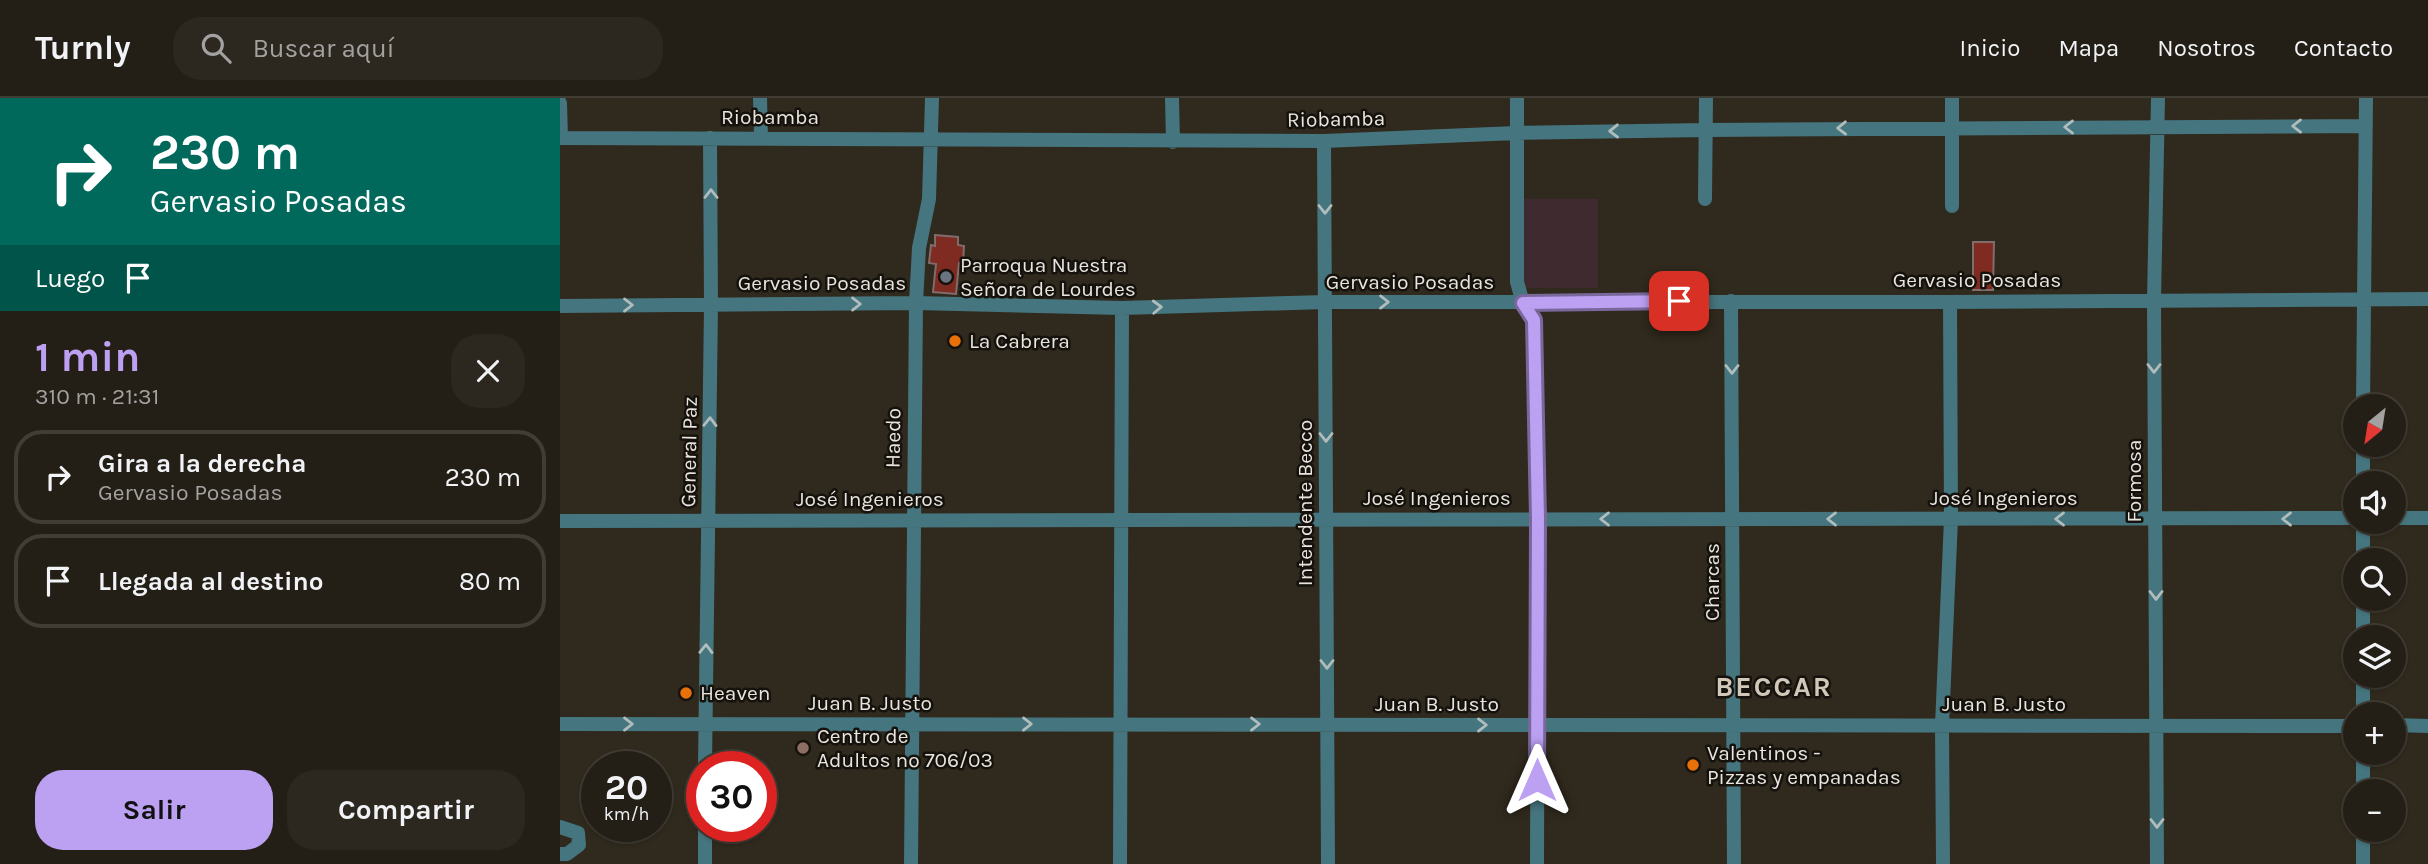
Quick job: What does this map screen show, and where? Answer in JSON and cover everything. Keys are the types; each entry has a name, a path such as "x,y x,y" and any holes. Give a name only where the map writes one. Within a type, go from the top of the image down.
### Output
{"street":[{"path":"760,98 761,137"},
{"name":"Haedo","path":"911,864 916,303 919,248 929,199 932,98"},
{"path":"1172,98 1173,142"},
{"path":"1517,98 1517,282 1523,303 1534,320 1538,519 1537,864"},
{"path":"1705,199 1706,98"},
{"path":"1952,98 1952,206"},
{"name":"Formosa","path":"2157,864 2154,299 2158,98"},
{"path":"2363,394 2366,98"},
{"path":"560,103 561,138"},
{"name":"Riobamba","path":"561,138 1324,141 1516,133 1706,130 2365,126"},
{"name":"General Paz","path":"705,751 711,305 710,138"},
{"name":"Intendente Becco","path":"1324,141 1328,864"},
{"name":"Gervasio Posadas","path":"560,306 916,303 1122,308 1325,302 2428,299"},
{"name":"Charcas","path":"1731,301 1734,864"},
{"path":"1943,864 1942,725 1951,519 1950,302"},
{"path":"1120,864 1122,308"},
{"name":"José Ingenieros","path":"560,520 2343,518"},
{"path":"2406,518 2428,518"},
{"name":"Juan B. Justo","path":"560,724 2343,726"},
{"path":"2406,725 2428,726"},
{"path":"560,827 578,833 579,845 567,854 560,854"},
{"path":"705,842 705,864"},
{"path":"2363,842 2363,864"}],"shaded area":[{"path":"1523,199 1598,199 1598,288 1523,288"}],"building":[{"name":"Parroqua Nuestra Señora de Lourdes","path":"935,235 958,237 958,245 964,246 963,263 959,263 956,294 933,292 936,264 929,263 931,245 935,246"},
{"path":"1973,242 1994,242 1993,290 1973,290"}],"place":[{"name":"Parroqua Nuestra Señora de Lourdes","path":"946,277"},
{"name":"La Cabrera","path":"955,341"},
{"name":"Heaven","path":"686,693"},
{"name":"Centro de Adultos nº 706/03","path":"803,748"},
{"name":"Valentinos - Pizzas y empanadas","path":"1693,765"}],"district":[{"name":"BECCAR","path":"1774,686"}],"route":[{"path":"1537,780 1538,519 1534,320 1523,303 1679,301"}]}
